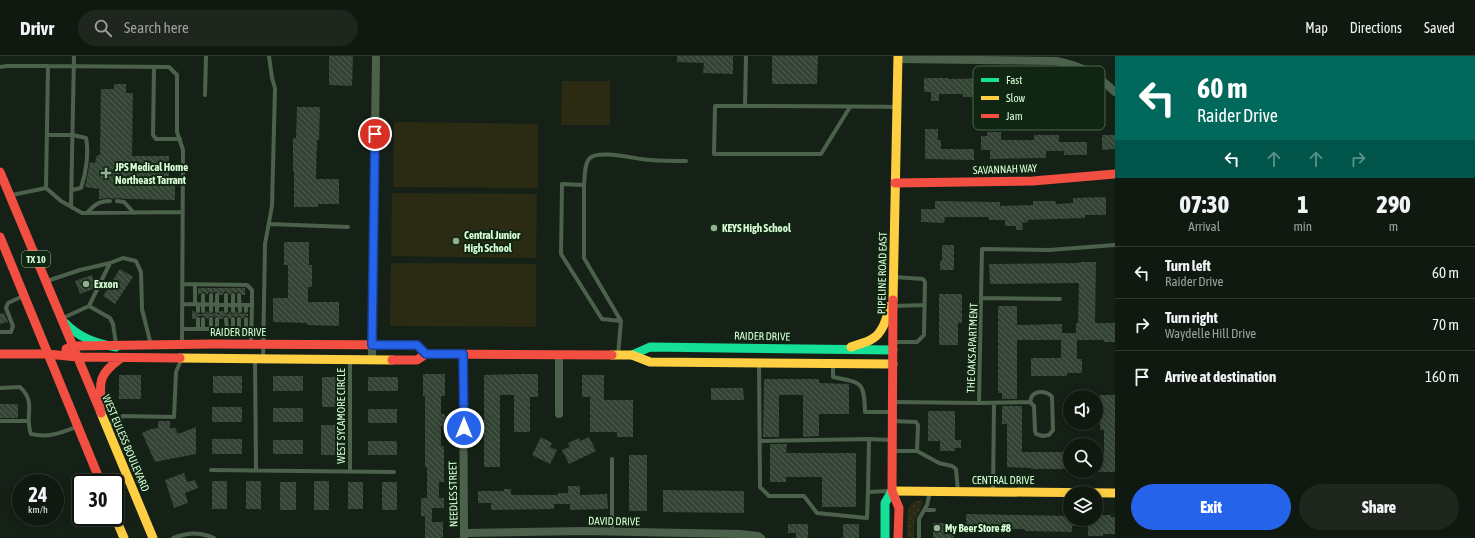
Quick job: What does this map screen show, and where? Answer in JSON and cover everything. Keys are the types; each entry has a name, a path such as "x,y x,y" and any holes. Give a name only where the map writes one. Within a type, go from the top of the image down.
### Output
{"main road":[{"name":"PIPELINE ROAD EAST","path":"892,491 893,306 898,58"},
{"name":"TX 10","path":"0,172 77,357"},
{"name":"SAVANNAH WAY","path":"895,183 1067,180 1115,174"},
{"name":"TX 10","path":"0,238 97,474"},
{"path":"845,350 873,338 880,331 888,315 894,290"},
{"path":"61,319 70,330 84,338 105,345 116,346"},
{"name":"RAIDER DRIVE","path":"48,354 72,346 263,344 417,345 426,354"},
{"path":"182,345 182,358"},
{"name":"RAIDER DRIVE","path":"632,355 650,347 845,350 893,346"},
{"path":"797,349 797,363"},
{"name":"RAIDER DRIVE","path":"0,354 48,354 77,357 121,358 350,360 417,360 426,354 632,355 650,362 893,364"},
{"name":"WEST EULESS BOULEVARD","path":"77,357 153,538"},
{"path":"106,427 100,392 100,381 102,375 108,367 121,358"},
{"path":"885,538 885,503 892,491"},
{"path":"892,491 899,508 898,538"},
{"name":"CENTRAL DRIVE","path":"892,491 1115,493"},
{"path":"119,526 124,538"}],"street":[{"path":"372,360 376,56"},
{"path":"898,58 1056,61 1075,66"},
{"path":"1105,83 1115,92"},
{"name":"NEEDLES STREET","path":"463,354 464,535"},
{"path":"559,355 559,414"},
{"name":"DAVID DRIVE","path":"464,535 612,532 740,534 758,536 762,538"}],"lane":[{"path":"71,207 74,56"},
{"path":"205,95 206,56"},
{"path":"256,471 259,359 263,344 265,244 272,206 275,88 269,56"},
{"path":"745,106 746,56"},
{"path":"0,68 7,66 169,67 177,75 177,132 183,150 182,345"},
{"path":"46,188 48,66"},
{"path":"154,67 153,135 156,139 180,139"},
{"path":"850,106 821,154 714,154 715,106 850,106 897,107"},
{"path":"48,135 73,135 86,138 87,145 83,181 80,188 72,190"},
{"path":"618,355 621,321 584,258 584,185 587,162 590,157 606,154 650,160 686,161"},
{"path":"584,185 562,184 561,254 602,319 621,321"},
{"path":"10,196 46,188"},
{"path":"46,188 71,207 82,213 182,212"},
{"path":"86,213 96,204 102,201 110,201"},
{"path":"117,201 124,202 134,213"},
{"path":"269,224 348,227"},
{"path":"981,298 982,250 1049,250 1115,245"},
{"path":"46,282 80,270 110,263 123,258 136,261 141,272 142,309 152,345"},
{"path":"61,319 89,306 110,263"},
{"path":"893,346 918,342 924,336 925,305 925,282 923,279 894,277"},
{"path":"182,284 204,286 247,285 252,290 251,344"},
{"path":"195,284 197,304 201,311 204,295"},
{"path":"211,295 211,311"},
{"path":"217,295 218,311"},
{"path":"226,295 226,311"},
{"path":"233,295 233,311"},
{"path":"240,295 240,311"},
{"path":"0,332 11,332 13,326 6,308 8,304 24,296"},
{"name":"THE OAKS APARTMENT","path":"979,403 981,298 1060,299"},
{"path":"182,304 252,305"},
{"path":"246,305 246,312"},
{"path":"893,306 925,305"},
{"path":"89,306 110,318 113,324 116,346"},
{"path":"198,329 200,319 203,329"},
{"path":"211,319 211,329"},
{"path":"217,319 218,329"},
{"path":"226,319 227,329"},
{"path":"233,319 233,329"},
{"path":"239,329 240,319"},
{"path":"246,320 246,329"},
{"path":"182,329 252,329"},
{"path":"106,427 123,416 174,417 176,372 182,358"},
{"name":"WEST SYCAMORE CIRCLE","path":"350,360 350,472"},
{"path":"759,363 760,487 769,496 804,496 817,513 867,518 868,439"},
{"path":"833,364 832,377 858,383 863,389 865,412 892,416 916,422 918,425 917,451"},
{"path":"0,388 20,387 27,394 29,401 28,428 31,434 39,436 57,434 77,427"},
{"path":"1048,392 1052,397 1053,430 1049,436 1036,434 1034,406 1030,402 1032,396 1035,394 1048,392"},
{"name":"THE OAKS APARTMENT","path":"893,402 1030,402"},
{"path":"993,492 994,403"},
{"path":"0,421 29,421"},
{"path":"760,440 892,440"},
{"path":"892,451 917,451 939,463 952,466 956,469 958,492"},
{"path":"612,459 612,532"},
{"name":"WEST SYCAMORE CIRCLE","path":"211,470 394,472"},
{"path":"868,492 892,491"},
{"path":"919,538 919,520 925,510 930,492"},
{"path":"925,510 934,510"},
{"path":"173,538 183,534 197,533 214,538"}],"shaded area":[{"path":"562,81 610,81 610,125 561,125"},
{"path":"394,122 538,124 538,188 393,187"},
{"path":"392,193 537,194 536,258 391,256"},
{"path":"391,263 536,264 536,327 390,326"},
{"path":"921,500 923,502 914,522 914,538 907,538 908,509 915,502"}],"building":[{"path":"329,56 353,56 352,86 329,85"},
{"path":"677,56 733,56 733,74 703,73 704,63 677,62"},
{"path":"772,56 818,56 817,84 772,84"},
{"path":"924,78 973,79 973,97 963,97 963,94 939,94 939,101 931,101 931,92 924,92"},
{"path":"114,84 126,84 126,93 133,93 132,156 169,156 169,182 175,182 175,200 117,198 99,199 99,189 85,187 90,162 95,163 97,155 100,155 101,89 114,89"},
{"path":"297,107 320,107 316,179 339,179 339,204 318,204 318,207 294,207 293,138 296,138"},
{"path":"925,129 938,129 938,140 941,140 941,149 974,149 974,160 925,159"},
{"path":"987,132 1001,132 1001,140 1034,140 1034,135 1059,135 1059,142 1087,142 1087,155 1064,155 1064,151 1046,151 1046,158 990,159 990,150 981,150 981,136 987,136"},
{"path":"1102,135 1115,135 1115,149 1102,150"},
{"path":"1106,197 1106,215 1085,215 1085,218 1028,220 1028,222 1022,223 1023,230 1016,230 1016,226 1005,226 1005,220 989,220 989,217 945,217 944,223 921,222 921,209 935,209 935,201 1000,202 1000,206 1033,205 1033,201 1056,201 1056,204 1073,203 1073,198"},
{"path":"284,242 309,242 309,265 312,265 312,287 308,287 308,302 339,302 339,326 273,322 273,298 288,298 288,265 284,265"},
{"path":"942,245 954,245 954,270 940,270 940,261 942,261"},
{"path":"1096,262 1095,323 1115,323 1115,342 1104,342 1104,340 1077,340 1077,359 1082,359 1082,373 1067,373 1067,376 1031,376 1031,358 1061,358 1061,340 1017,340 1017,399 1002,399 1002,393 998,393 998,306 1017,306 1017,325 1062,324 1062,333 1076,333 1076,323 1078,323 1079,283 990,284 989,264"},
{"path":"120,269 133,277 115,304 103,296"},
{"path":"92,275 95,285 93,289 80,294 75,281"},
{"path":"198,288 245,288 245,295 242,295 239,292 232,292 230,295 224,292 223,295 220,295 217,292 210,292 206,295 205,292 203,292 198,295"},
{"path":"939,294 962,294 962,323 958,323 958,345 939,345"},
{"path":"192,311 198,314 204,314 206,311 211,314 218,314 220,311 223,311 228,314 230,311 231,314 233,314 236,311 240,314 248,314 248,316 245,316 242,319 240,316 233,316 230,319 224,316 223,319 220,319 217,316 210,316 208,319 204,316 198,316 195,319 192,319"},
{"path":"4,313 8,322 0,324 0,314"},
{"path":"423,374 445,374 445,396 441,396 441,414 445,414 445,426 441,426 441,446 444,446 444,482 439,482 439,498 444,498 444,508 432,508 432,522 443,522 443,538 425,538 425,516 421,516 421,498 427,498 427,467 425,467 425,396 423,396"},
{"path":"538,374 538,397 530,397 530,432 514,432 514,395 500,395 500,467 484,467 484,375"},
{"path":"119,375 141,375 141,399 119,399"},
{"path":"582,375 604,375 604,400 633,400 633,437 617,437 617,432 590,432 590,397 582,397"},
{"path":"213,376 242,376 242,393 213,393"},
{"path":"273,376 303,376 303,391 273,391"},
{"path":"322,377 336,377 336,407 322,407"},
{"path":"368,377 398,377 398,391 368,391"},
{"path":"764,379 819,379 819,383 849,384 849,414 819,414 819,436 803,437 803,395 779,395 779,437 763,437"},
{"path":"711,388 743,388 744,400 711,400"},
{"path":"1103,395 1115,395 1115,472 1103,472"},
{"path":"0,404 18,404 18,418 0,418"},
{"path":"1002,406 1022,406 1022,452 1063,452 1063,469 1007,467 1007,424 1002,424"},
{"path":"212,407 242,407 242,422 212,422"},
{"path":"273,408 303,408 303,422 273,422"},
{"path":"368,409 397,409 397,423 368,423"},
{"path":"928,411 955,411 955,440 961,440 961,448 955,448 955,451 940,451 940,441 928,441"},
{"path":"158,421 170,421 170,428 175,428 178,434 196,427 196,454 155,462 142,433 158,428"},
{"path":"321,425 335,425 335,455 321,455"},
{"path":"541,437 552,443 550,447 557,450 550,464 532,455"},
{"path":"589,437 596,451 569,464 562,450 570,447 568,443 579,438 580,441"},
{"path":"212,439 242,439 242,454 212,454"},
{"path":"273,440 303,440 303,454 273,454"},
{"path":"368,441 397,441 397,455 368,455"},
{"path":"770,444 787,444 786,453 856,453 856,507 822,507 822,477 786,477 786,482 770,482"},
{"path":"629,455 647,455 647,511 629,511"},
{"path":"184,473 187,482 195,480 198,488 185,493 188,503 174,508 165,480"},
{"path":"212,481 227,481 227,509 212,509"},
{"path":"246,481 261,481 261,509 246,509"},
{"path":"314,481 329,481 329,510 314,510"},
{"path":"280,482 296,482 296,510 280,510"},
{"path":"348,482 363,482 363,509 348,509"},
{"path":"382,482 397,482 397,510 382,510"},
{"path":"568,486 580,486 580,495 607,494 608,509 570,510 570,504 554,504 554,509 491,510 491,503 478,503 478,491 504,491 504,489 511,489 511,495 558,495 558,493 568,493"},
{"path":"663,490 744,491 744,513 663,512"},
{"path":"966,514 1063,516 1063,526 1072,526 1072,532 1025,531 1025,529 966,529"},
{"path":"1103,515 1111,515 1111,517 1115,517 1115,534 1088,536 1088,526 1103,526"},
{"path":"933,523 954,523 954,538 933,538"},
{"path":"788,524 808,524 808,538 796,538 796,533 788,533"},
{"path":"843,524 859,524 859,538 843,538"}],"traffic: fast":[{"path":"65,323 76,333 88,340 116,347"},
{"path":"632,355 650,347 893,350"},
{"path":"885,538 885,503 892,491"}],"traffic: slow":[{"path":"893,300 898,56"},
{"path":"851,347 867,342 879,333 884,324 890,306"},
{"path":"612,355 632,355 650,362 893,364"},
{"path":"180,358 392,360"},
{"path":"101,413 153,538"},
{"path":"892,491 1115,493"},
{"path":"119,526 124,538"}],"traffic: jam":[{"path":"0,172 101,413"},
{"path":"895,183 1033,181 1115,174"},
{"path":"0,237 97,474"},
{"path":"893,300 892,491 899,508 898,538"},
{"path":"66,349 73,346 213,344 417,345 426,354"},
{"path":"0,354 48,354 77,357 180,358"},
{"path":"392,360 417,360 426,354 612,355"},
{"path":"102,406 100,390 102,378 109,368 121,358"}],"place":[{"name":"JPS Medical Home Northeast Tarrant","path":"106,173"},
{"name":"KEYS High School","path":"714,228"},
{"name":"Central Junior High School","path":"456,241"},
{"name":"Exxon","path":"86,284"},
{"name":"My Beer Store #8","path":"937,528"}],"route":[{"path":"375,134 372,345 417,345 426,354 463,354 464,428"}]}
